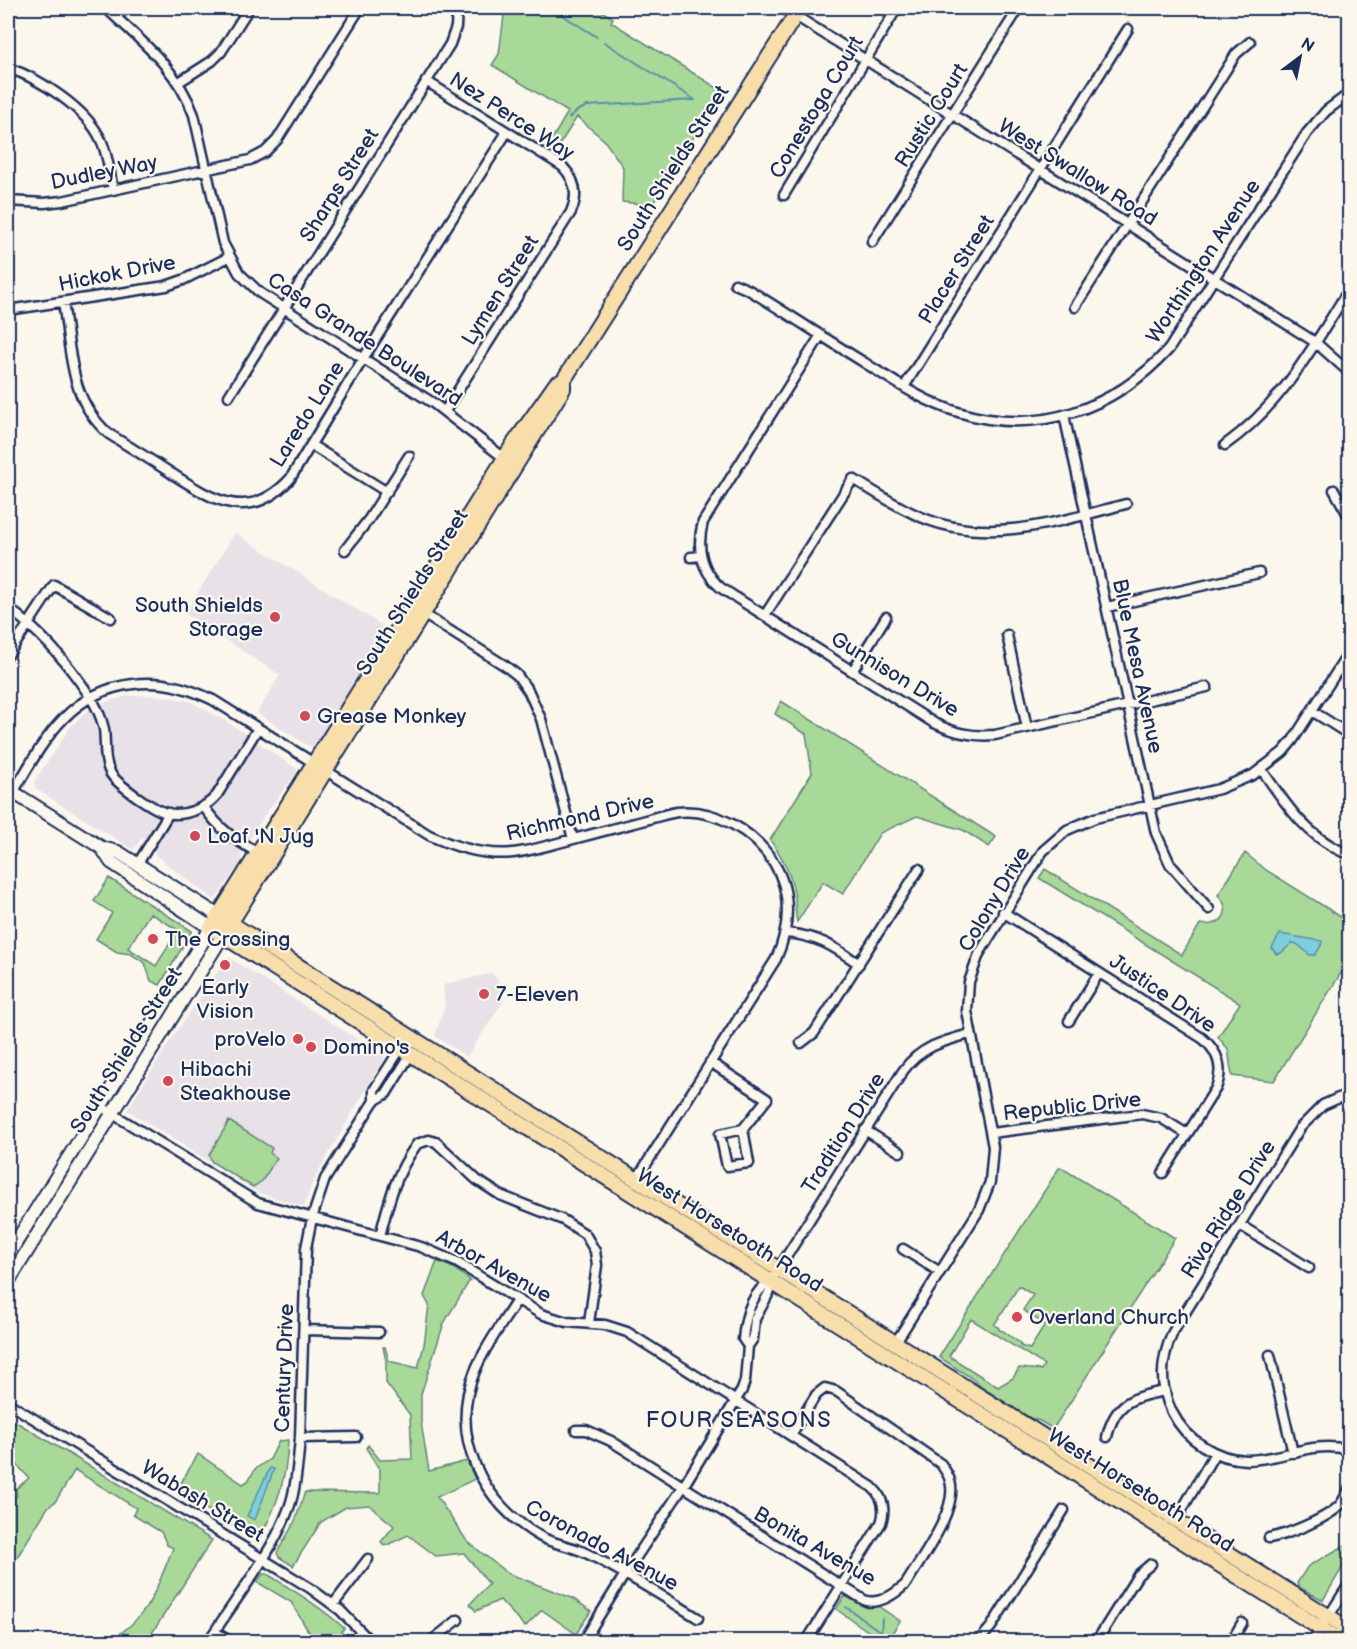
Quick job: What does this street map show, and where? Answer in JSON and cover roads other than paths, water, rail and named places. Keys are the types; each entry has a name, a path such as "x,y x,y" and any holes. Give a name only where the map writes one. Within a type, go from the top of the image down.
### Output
{"main road":[{"name":"South Shields Street","path":"8,1282 112,1112 221,926 510,462 556,384 563,381 798,11"},
{"name":"South Shields Street","path":"8,1255 100,1106 221,926 258,853 320,767"},
{"name":"West Horsetooth Road","path":"9,794 102,848 118,852 221,926"},
{"name":"West Horsetooth Road","path":"102,848 111,862 221,926 1324,1622 1350,1630"},
{"name":"West Horsetooth Road","path":"892,1349 1176,1520 1324,1622 1342,1641"}],"street":[{"name":"Casa Grande Boulevard","path":"106,8 164,63 179,82 194,115 223,243 229,257 249,285 283,309 445,411 510,462"},
{"path":"116,17 125,8"},
{"path":"179,82 212,61 221,52 249,8"},
{"name":"Dudley Way","path":"8,201 44,203 206,170 258,156 272,146 360,8"},
{"name":"Sharps Street","path":"229,396 453,37 457,8"},
{"name":"West Swallow Road","path":"783,8 798,11 865,59 1315,342 1350,373"},
{"name":"Conestoga Court","path":"784,195 897,8"},
{"name":"Rustic Court","path":"872,242 1019,8"},
{"name":"Placer Street","path":"904,387 1128,29"},
{"path":"1075,307 1236,54 1250,42"},
{"path":"8,68 47,86 93,127 104,148 113,190"},
{"name":"Nez Perce Way","path":"426,81 562,166 574,185"},
{"name":"Worthington Avenue","path":"735,284 749,290 904,387 938,405 974,417 1011,421 1032,421 1064,415 1108,399 1155,364 1179,335 1307,133 1326,111 1350,93"},
{"name":"Laredo Lane","path":"63,302 80,397 92,417 109,434 205,495 233,504 264,499 290,479 363,358 507,132"},
{"name":"Lymen Street","path":"445,411 571,212 575,199 574,185"},
{"name":"Hickok Drive","path":"8,310 166,286 229,257"},
{"path":"1226,445 1254,422 1281,394 1350,288"},
{"path":"691,557 701,556 700,534 707,515 821,335"},
{"name":"Blue Mesa Avenue","path":"1064,415 1156,833 1170,864 1209,909"},
{"path":"312,445 387,492"},
{"path":"345,550 369,519 409,456"},
{"path":"765,615 853,478 921,518 965,529 1011,531 1126,504"},
{"path":"1334,490 1350,518"},
{"name":"Gunnison Drive","path":"701,556 707,572 721,588 934,723 957,733 982,736 1027,728 1207,687"},
{"path":"1107,607 1259,573"},
{"path":"8,655 54,585 111,618"},
{"path":"8,608 56,652 90,696 100,715 110,772 119,783 139,797 169,813 190,812 209,805 258,728"},
{"path":"418,610 504,665 517,675 529,692 541,719 573,839"},
{"path":"853,670 886,617"},
{"path":"1007,635 1027,728"},
{"name":"Colony Drive","path":"892,1349 979,1210 988,1191 993,1158 991,1133 966,1011 969,982 978,954 1043,850 1067,830 1095,818 1220,789 1262,770 1284,752 1350,651"},
{"name":"Richmond Drive","path":"9,794 52,732 75,707 90,696 124,685 156,683 172,685 213,700 429,835 457,846 493,854 512,853 676,812 695,812 721,819 752,837 776,866 786,894 786,933"},
{"path":"1312,711 1350,735"},
{"path":"1262,770 1298,821 1319,840 1343,852"},
{"path":"204,807 216,825 258,853"},
{"path":"137,865 169,813"},
{"path":"801,1043 814,1033 919,869"},
{"name":"Justice Drive","path":"1004,912 1202,1038 1215,1051 1220,1066 1219,1082 1163,1173"},
{"path":"633,1185 776,959 786,933 817,938 859,964"},
{"path":"1069,1021 1099,973"},
{"name":"Tradition Drive","path":"583,1641 683,1487 745,1381 748,1346 743,1339 746,1316 762,1286 774,1275 903,1071 917,1054 938,1042 970,1034"},
{"name":"Century Drive","path":"208,1641 262,1558 291,1503 300,1438 306,1248 312,1218 325,1179 374,1101 374,1090 410,1045"},
{"path":"710,1062 767,1099 742,1130 720,1134 727,1166 749,1162 742,1130"},
{"name":"Riva Ridge Drive","path":"1350,1093 1323,1105 1306,1120 1173,1332 1164,1357 1163,1371 1168,1404 1179,1424 1196,1442 1215,1453 1235,1460 1251,1461 1320,1447 1332,1446 1350,1450"},
{"name":"Arbor Avenue","path":"100,1106 258,1203 437,1253 456,1262 541,1314 567,1322 605,1324 627,1332 872,1487 881,1497 883,1504 881,1523 841,1586"},
{"name":"Republic Drive","path":"991,1133 1142,1114 1161,1118 1187,1134"},
{"path":"865,1130 900,1152"},
{"path":"380,1236 387,1205 400,1168 417,1143 429,1140 435,1142 477,1180 500,1195 563,1220 585,1234 595,1251 597,1265 589,1323"},
{"path":"1240,1225 1309,1268"},
{"path":"903,1249 939,1272"},
{"name":"Coronado Avenue","path":"517,1300 481,1358 470,1388 466,1407 466,1430 479,1477 495,1501 518,1523 541,1537 586,1553 698,1618"},
{"path":"304,1330 379,1332"},
{"path":"1270,1355 1293,1453"},
{"name":"Bonita Avenue","path":"576,1430 586,1430 611,1441 869,1602 878,1601 898,1592 906,1584 939,1528 950,1498 951,1482 941,1464 836,1391 825,1388 816,1395 791,1435"},
{"path":"1107,1437 1113,1420 1125,1404 1140,1396 1165,1390"},
{"name":"Wabash Street","path":"8,1403 94,1458 150,1489 262,1558 333,1605 371,1641"},
{"path":"300,1438 356,1437"},
{"path":"1176,1520 1215,1453"},
{"path":"1269,1539 1284,1535 1332,1511 1343,1500 1350,1488"},
{"path":"978,1641 991,1627 1064,1510"},
{"path":"333,1605 368,1559"},
{"path":"1096,1641 1138,1575 1151,1564"},
{"path":"1312,1641 1350,1583"},
{"path":"806,1641 841,1586"},
{"path":"430,1641 458,1620"},
{"path":"1231,1641 1242,1623"},
{"path":"214,1632 231,1641"}],"water":[{"path":"1280,934 1322,941 1321,946 1315,955 1310,955 1297,944 1292,943 1281,953 1276,954 1272,948"},
{"path":"270,1468 274,1469 255,1520 247,1516"}],"waterway":[{"path":"551,8 597,37"},
{"path":"569,118 587,106 695,100 604,42"},
{"path":"846,1607 881,1632 882,1636 878,1642"},
{"path":"881,1631 882,1619"}],"place":[{"name":"South Shields Storage","path":"275,617"},
{"name":"Grease Monkey","path":"305,716"},
{"name":"Loaf 'N Jug","path":"195,836"},
{"name":"The Crossing","path":"153,939"},
{"name":"Early Vision","path":"225,965"},
{"name":"7-Eleven","path":"484,994"},
{"name":"proVelo","path":"298,1039"},
{"name":"Domino's","path":"311,1047"},
{"name":"Hibachi Steakhouse","path":"168,1081"},
{"name":"Overland Church","path":"1017,1317"}],"district":[{"name":"FOUR SEASONS","path":"739,1419"}]}
